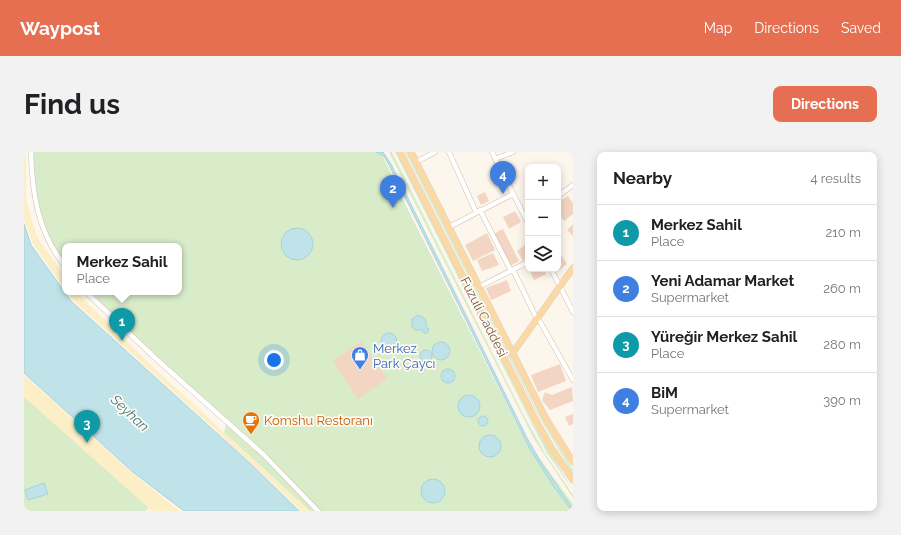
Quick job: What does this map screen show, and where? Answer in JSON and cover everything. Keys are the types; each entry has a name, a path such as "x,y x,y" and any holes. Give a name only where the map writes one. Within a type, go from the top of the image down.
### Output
{"main road":[{"name":"Fuzuli Caddesi","path":"400,152 535,419 552,449 573,480"},
{"name":"Fuzuli Caddesi","path":"411,152 512,354 545,417 573,462"},
{"path":"512,354 573,268"}],"street":[{"path":"31,152 31,177 36,208 47,238 62,261"},
{"path":"416,162 435,152"},
{"path":"449,152 478,211 512,270 537,319 539,320 573,380"},
{"path":"492,152 513,194 525,212"},
{"path":"495,159 513,152"},
{"path":"561,194 573,185"},
{"path":"448,227 513,194"},
{"path":"479,288 525,264"},
{"path":"552,272 573,312"},
{"path":"89,295 154,357 264,455 318,511"}],"green space":[{"path":"34,152 381,152 406,206 522,434 573,504 573,511 304,511 223,437 227,420 188,387 92,295 182,295 182,243 62,243 62,258 44,224 37,196"},
{"path":"389,152 392,152 522,412 546,455 573,495 573,498 534,439"},
{"path":"395,152 397,152 535,427 573,490 547,453"},
{"path":"405,152 407,152 538,412 573,470 573,474 537,413"},
{"path":"24,390 152,504 146,511 24,511"}],"sand":[{"path":"24,152 26,152 26,199 37,237 62,272 62,285 33,244 24,220"},
{"path":"69,295 79,295 153,367 310,511 301,511 255,466"},
{"path":"24,375 138,478 180,511 152,511 24,397"}],"water":[{"path":"376,152 383,152 391,164 527,438 542,464 571,506 570,508 554,487 530,449 389,165 384,156"},
{"name":"Seyhan","path":"24,224 31,245 62,288 62,295 67,295 71,301 254,467 299,511 184,511 134,473 24,373"},
{"path":"294,228 300,228 310,235 313,244 312,250 306,257 300,260 294,260 284,253 281,247 281,241 288,231"},
{"path":"418,315 426,320 426,327 429,329 427,333 424,333 422,330 416,330 412,327 412,319"},
{"path":"389,333 395,335 397,341 395,347 389,349 383,347 381,341 383,335"},
{"path":"441,342 447,345 450,351 447,357 441,360 435,357 432,351 435,345"},
{"path":"426,350 430,352 432,356 430,360 426,362 422,360 420,356 422,352"},
{"path":"448,369 453,371 455,376 453,381 448,383 443,381 441,376 443,371"},
{"path":"469,395 477,398 480,406 477,414 469,417 461,414 458,406 461,398"},
{"path":"481,416 485,416 487,417 487,425 481,426 478,423 478,419"},
{"path":"490,435 494,436 500,442 500,450 494,456 490,457 486,456 480,450 479,446 480,442 486,436"},
{"path":"433,479 442,482 445,491 442,500 433,503 424,500 421,491 424,482"},
{"path":"44,483 48,494 28,500 25,490"}],"building":[{"path":"485,192 489,201 481,205 477,196"},
{"path":"568,196 573,203 573,214 564,221 561,217 561,200"},
{"path":"515,211 521,222 509,229 503,217"},
{"path":"573,224 573,236 567,230"},
{"path":"503,229 519,261 510,266 493,234"},
{"path":"487,233 495,250 473,261 465,245"},
{"path":"525,245 525,260 523,261 517,251"},
{"path":"493,253 499,265 482,271 477,260"},
{"path":"561,255 567,264 561,268"},
{"path":"530,272 545,272 546,274 534,280"},
{"path":"507,280 511,291 491,300 486,288"},
{"name":"Merkez Park Çaycı","path":"361,341 387,379 358,399 333,361"},
{"path":"560,364 566,381 538,392 531,375"},
{"path":"572,387 573,401 550,410 542,400 545,392 552,395"},
{"path":"573,414 573,424 569,426 565,417"}],"place":[{"name":"BiM","path":"503,194"},
{"name":"Yeni Adamar Market","path":"393,208"},
{"name":"Merkez Sahil","path":"122,341"},
{"name":"Merkez Park Çaycı","path":"360,370"},
{"name":"Komshu Restoranı","path":"251,435"},
{"name":"Yüreğir Merkez Sahil","path":"87,443"}]}
